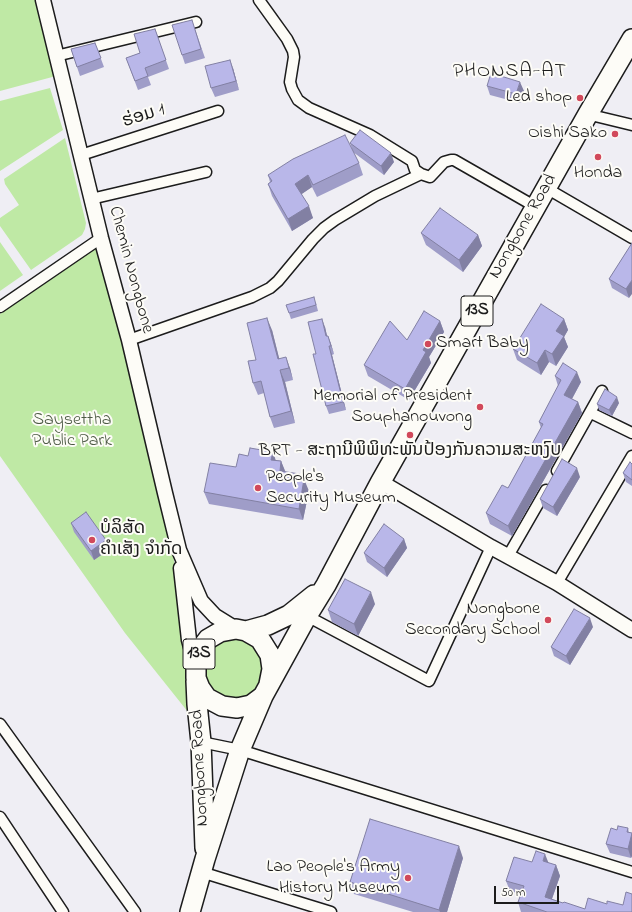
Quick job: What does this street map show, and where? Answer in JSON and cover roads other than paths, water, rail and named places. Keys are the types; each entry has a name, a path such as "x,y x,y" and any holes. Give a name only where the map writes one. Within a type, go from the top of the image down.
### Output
{"highway":[{"name":"Nongbone Road","path":"190,912 240,750 266,690 326,585 380,482 632,39"},
{"name":"Nongbone Road","path":"203,866 201,742 197,704 196,672 202,647 208,639 220,632 268,625 289,615 326,585 342,568 386,485 595,116 632,54"},
{"name":"Nongbone Road","path":"196,672 200,688 207,698 222,706 237,708 251,705 266,690 272,669 270,655 260,639 241,630"}],"street":[{"name":"Chemin Nongbone","path":"43,0 91,199 129,340 179,550"},
{"path":"259,0 293,51 294,57 290,82 298,100 309,108 375,138 412,161 415,170 421,174 430,177 444,162 454,160 536,207"},
{"path":"56,56 196,22"},
{"name":"ຮ່ອມ 1","path":"80,155 218,111"},
{"path":"595,116 632,125"},
{"path":"91,199 206,172"},
{"path":"129,340 252,297 270,288 278,281 313,238 324,228 375,196 421,174"},
{"path":"553,192 632,238"},
{"path":"0,307 101,238"},
{"path":"508,556 591,413 602,391"},
{"path":"591,413 632,433"},
{"path":"557,583 632,456"},
{"path":"386,485 491,547 557,583 632,630"},
{"path":"307,616 429,681 491,547"},
{"path":"179,550 201,601 215,616 241,630"},
{"name":"Nongbone Road","path":"179,550 189,640 196,672"},
{"path":"0,724 135,912"},
{"path":"201,742 240,750 632,872"},
{"path":"0,817 63,912"},
{"path":"203,866 331,912"}],"place":[{"name":"Led shop","path":"580,98"},
{"name":"Oishi Sako","path":"615,134"},
{"name":"Honda","path":"598,157"},
{"name":"Smart Baby","path":"428,344"},
{"name":"Memorial of President Souphanouvong","path":"480,407"},
{"name":"BRT - ສະຖານີພິພິທະພັນປ້ອງກັນຄວາມສະຫງົບ","path":"410,435"},
{"name":"People's Security Museum","path":"258,488"},
{"name":"ບໍລິສັດ ຄຳເສັງ ຈຳກັດ","path":"92,540"},
{"name":"Nongbone Secondary School","path":"548,620"},
{"name":"Lao People's Army History Museum","path":"408,878"}],"district":[{"name":"PHONSA-AT","path":"510,73"}],"park label":[{"name":"Saysettha Public Park","path":"72,431"}]}
